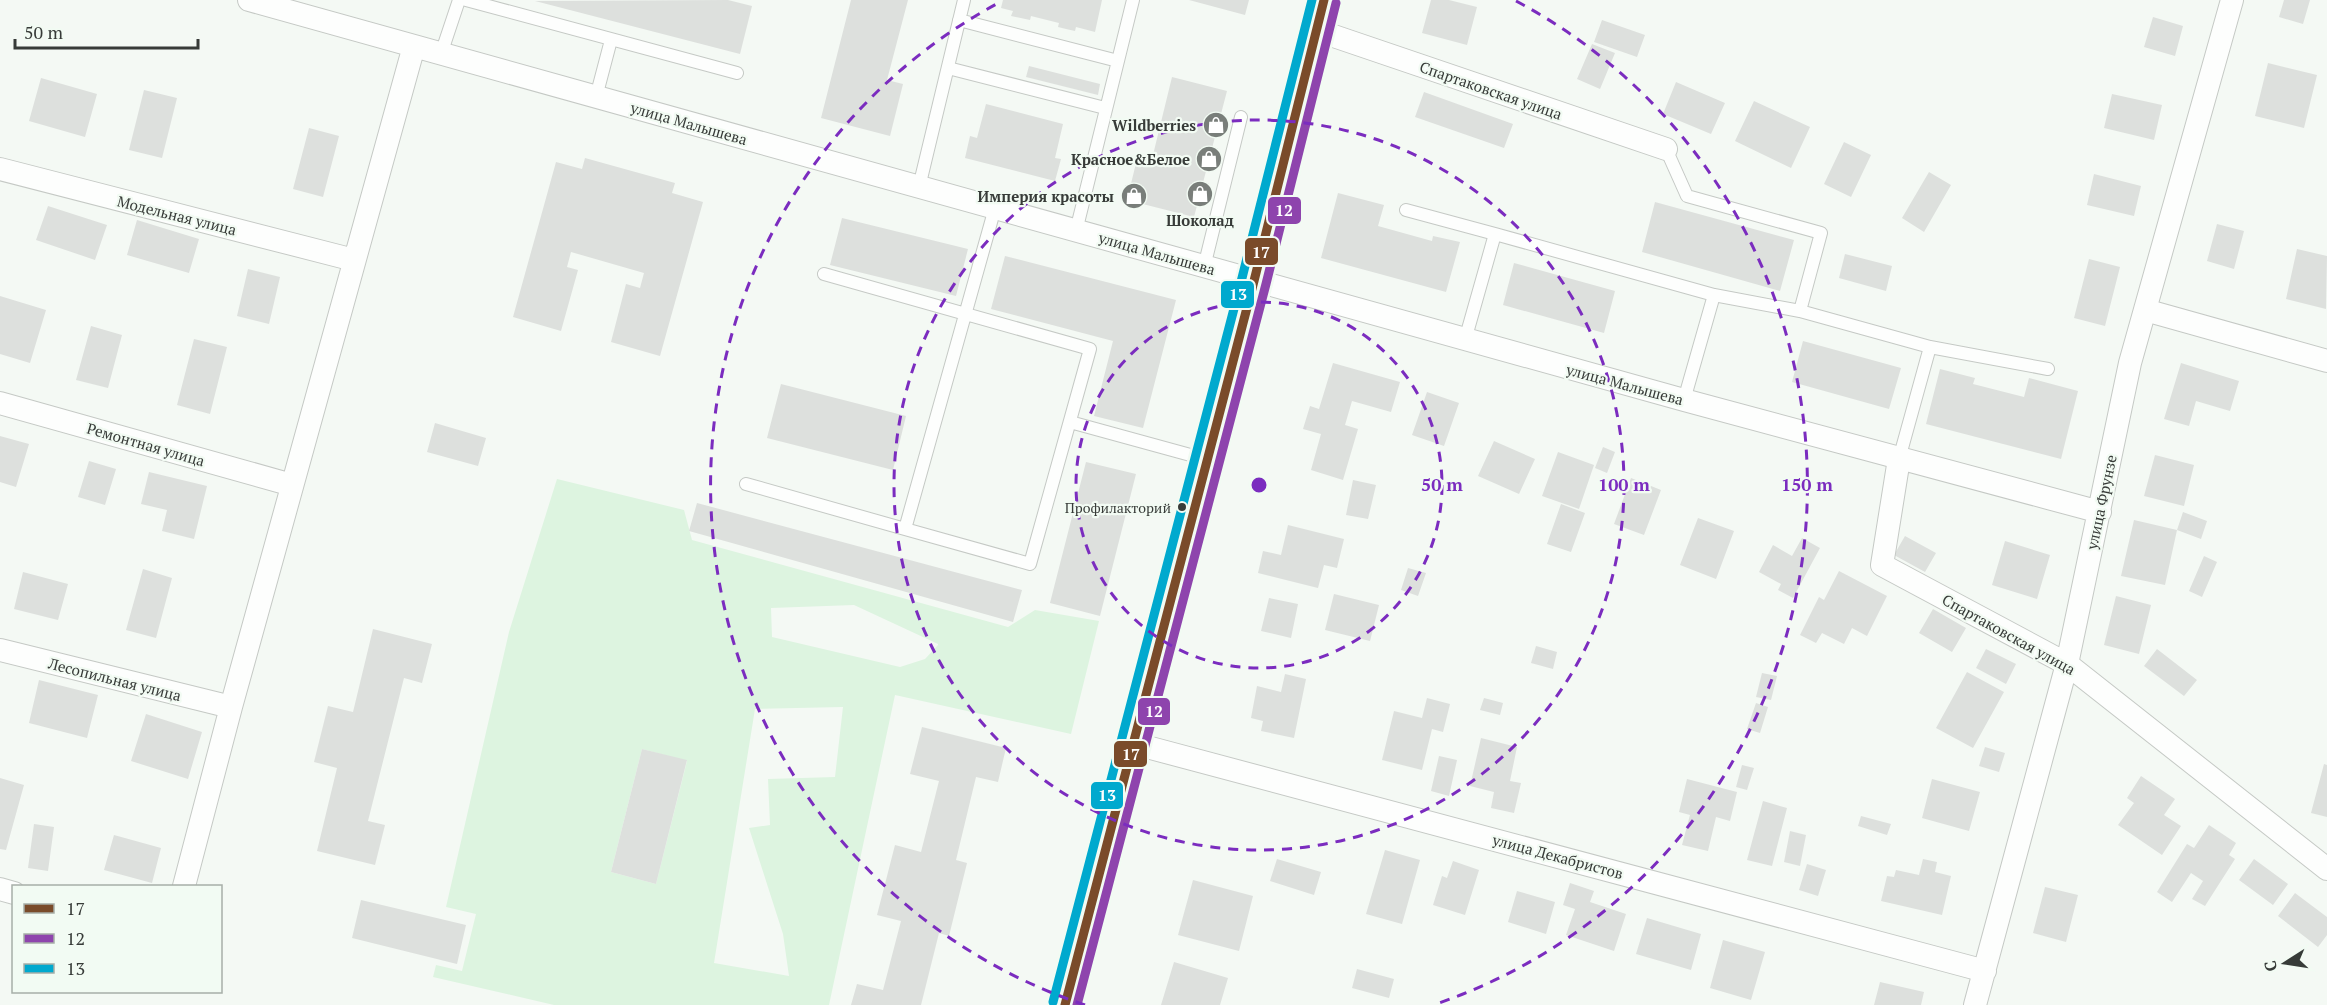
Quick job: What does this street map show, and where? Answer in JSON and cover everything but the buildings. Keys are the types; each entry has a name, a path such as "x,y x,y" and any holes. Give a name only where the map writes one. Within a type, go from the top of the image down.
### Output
{"main road":[{"path":"1065,1005 1254,281 1320,15"}],"street":[{"name":"улица Малышева","path":"249,0 1465,340 2100,512"},
{"name":"улица Фрунзе","path":"1975,1005 2067,664 2130,363 2232,0"},
{"name":"Спартаковская улица","path":"1320,15 1666,149"},
{"path":"184,885 231,707 414,46"},
{"name":"Модельная улица","path":"0,169 354,260"},
{"path":"2145,310 2327,361"},
{"name":"Ремонтная улица","path":"0,403 292,485"},
{"name":"Спартаковская улица","path":"1899,459 1882,565 2067,664 2327,869"},
{"name":"Лесопильная улица","path":"0,650 231,707"},
{"name":"улица Декабристов","path":"1132,743 1984,970"}],"lane":[{"path":"441,54 459,0"},
{"path":"466,0 737,73"},
{"path":"919,187 964,0"},
{"path":"1076,231 1133,0"},
{"path":"959,20 1118,61"},
{"path":"596,97 611,40"},
{"path":"948,68 1106,108"},
{"path":"1204,267 1241,117"},
{"path":"1666,149 1687,196 1821,232 1800,311"},
{"path":"905,529 995,208"},
{"path":"1407,210 1714,295 1800,311 1930,347 2048,369"},
{"path":"1465,340 1495,234"},
{"path":"746,484 1030,564 1090,349 824,273"},
{"path":"1684,400 1714,295"},
{"path":"1899,459 1930,347"},
{"path":"1070,422 1206,459"}],"green space":[{"path":"557,479 684,510 692,540 1008,627 1035,610 1099,621 1071,734 895,695 829,1005 554,1005 433,977 436,965 462,971 476,914 446,907 509,632","holes":["854,605 938,644 938,645 925,659 900,667 772,637 771,608","843,707 835,777 768,779 770,825 749,828 783,934 789,976 714,963 755,709","642,749 687,761 656,884 611,872"]}],"transit line":[{"name":"13","path":"1053,1002 1312,0"},
{"name":"17","path":"1065,1005 1254,281 1324,0"},
{"name":"12","path":"1077,1005 1266,284 1336,3"}],"place":[{"name":"Wildberries","path":"1216,125"},
{"name":"Красное&Белое","path":"1209,159"},
{"name":"Шоколад","path":"1200,194"},
{"name":"Империя красоты","path":"1134,196"},
{"name":"Профилакторий","path":"1182,507"}]}
